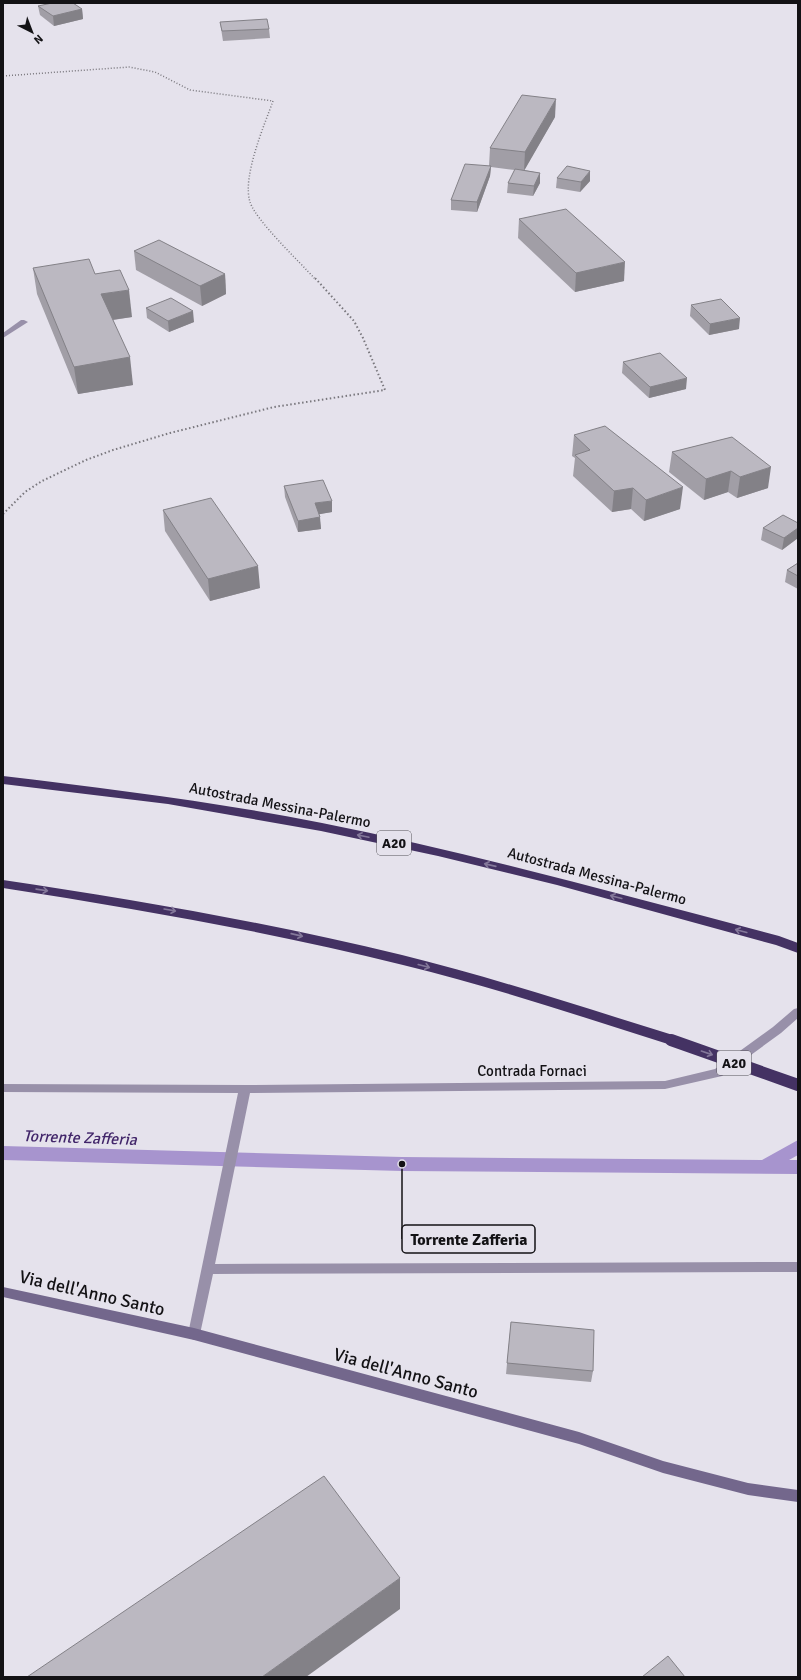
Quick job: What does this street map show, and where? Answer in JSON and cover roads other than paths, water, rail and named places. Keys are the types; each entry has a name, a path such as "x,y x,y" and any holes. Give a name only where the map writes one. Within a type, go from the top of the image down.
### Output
{"highway":[{"name":"Autostrada Messina-Palermo","path":"3,780 168,800 321,827 438,852 557,881 779,941 798,948"},
{"name":"A20","path":"3,884 117,901 233,922 366,950 491,983 671,1040 798,1085"}],"street":[{"path":"3,336 24,322"},
{"name":"Contrada Fornaci","path":"3,1088 245,1089 665,1085 718,1073 777,1030 798,1012"},
{"path":"194,1334 245,1089"},
{"path":"209,1263 798,1267"},
{"name":"Via dell'Anno Santo","path":"3,1292 194,1334 578,1438 663,1467 748,1489 798,1496"}],"waterway":[{"name":"Torrente Zafferia","path":"764,1167 798,1147"},
{"name":"Torrente Zafferia","path":"3,1153 402,1164 764,1167"},
{"path":"764,1167 798,1167"}],"place":[{"name":"Torrente Zafferia","path":"402,1164"}]}
